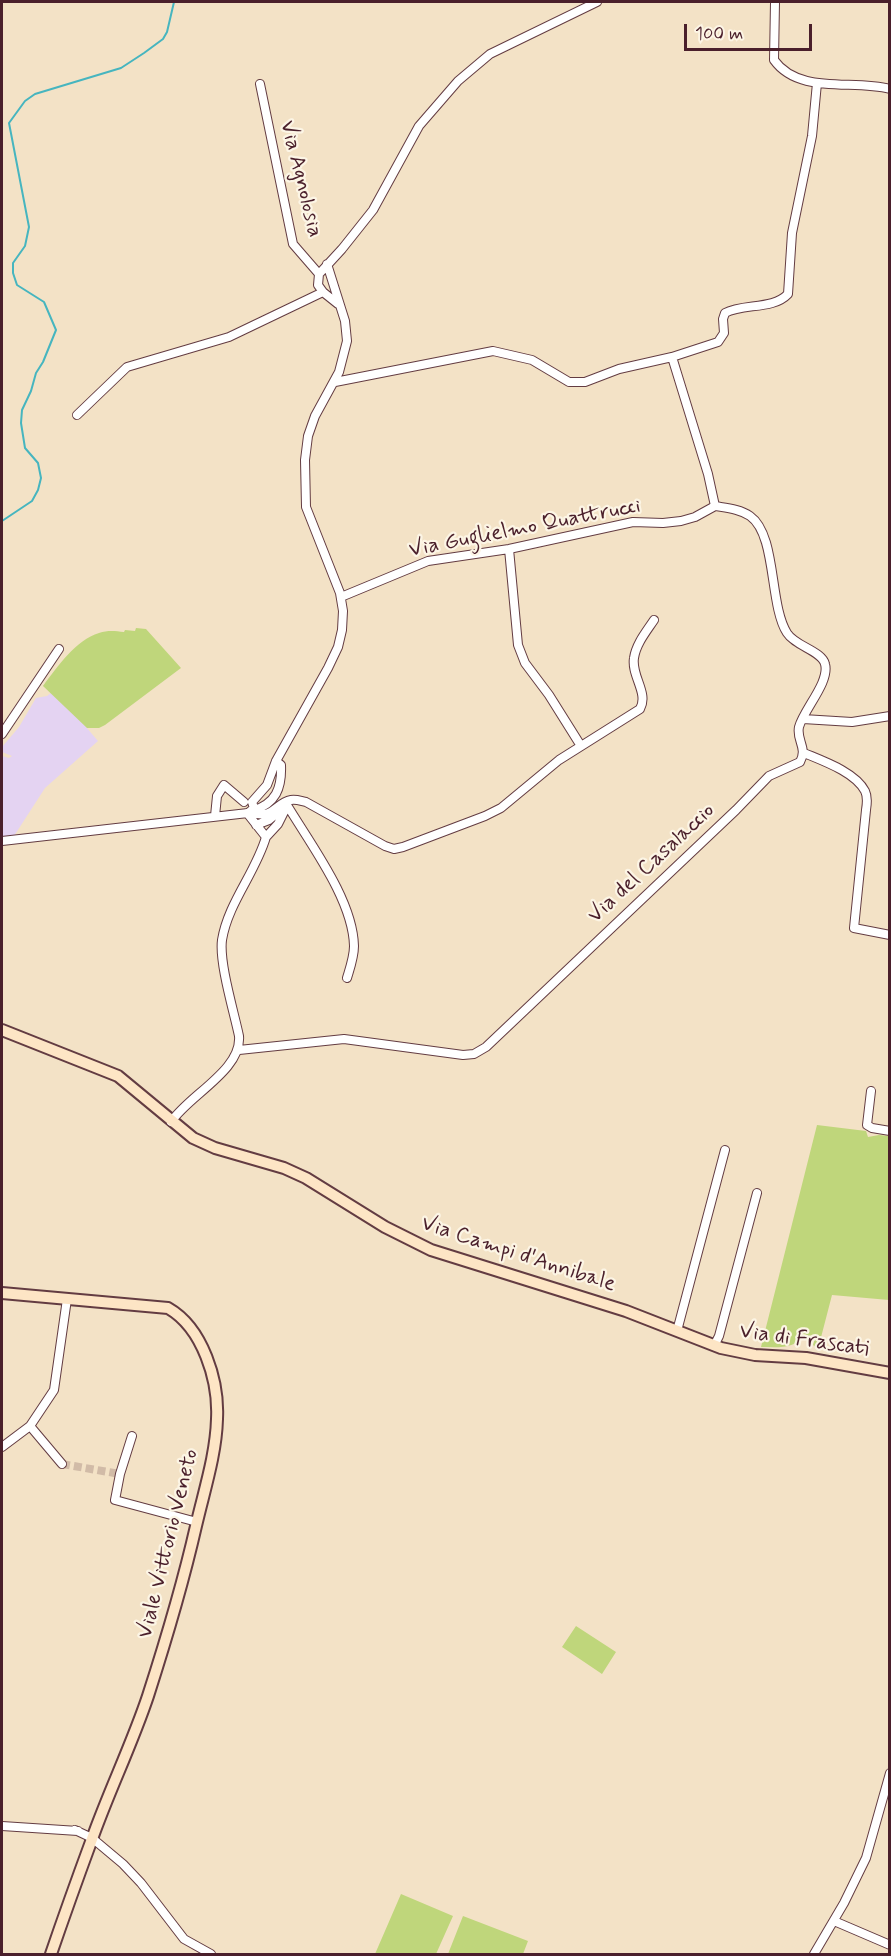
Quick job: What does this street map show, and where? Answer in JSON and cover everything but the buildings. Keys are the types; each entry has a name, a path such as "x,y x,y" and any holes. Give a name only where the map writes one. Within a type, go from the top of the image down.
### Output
{"main road":[{"name":"Via Campi d'Annibale","path":"2,1030 118,1076 187,1135 209,1146 284,1168 306,1178 385,1227 425,1247 626,1311 677,1331"},
{"name":"Viale Vittorio Veneto","path":"2,1293 165,1306 182,1318 201,1346 215,1388 217,1420 214,1446 188,1563 148,1697 93,1835 51,1954"},
{"name":"Via di Frascati","path":"677,1331 714,1346 751,1354 799,1357 890,1372"}],"street":[{"path":"339,305 318,285 319,274 373,210 419,126 458,81 490,54 585,4 597,2"},
{"path":"775,2 774,60 779,67 793,76 818,83 890,89"},
{"path":"334,382 494,351 527,358 562,379 579,383 619,369 672,357 721,340 724,333 723,316 727,312 781,300 788,294 792,227 812,136 818,83"},
{"name":"Via Agnolosia","path":"260,84 293,244 319,274"},
{"path":"248,802 264,788 289,737 328,668 338,647 344,619 341,597 306,504 305,460 308,436 315,416 342,363 347,341 346,325 327,264"},
{"path":"77,415 127,367 229,337 323,292"},
{"path":"672,357 716,506 746,514 758,524 764,538 785,630 795,641 825,662 824,678 802,719 799,730 804,753 836,767 860,785 866,793 854,928 890,935"},
{"name":"Via Guglielmo Quattrucci","path":"341,597 424,562 508,549 633,522 663,523 685,520 716,506"},
{"path":"508,549 521,657 553,701 581,746"},
{"path":"249,812 259,815 269,813 289,800 290,802 306,802 385,846 401,848 497,810 553,765 641,707 643,698 634,669 634,657 639,643 654,620"},
{"path":"2,734 59,649"},
{"path":"802,719 856,722 890,716"},
{"name":"Via del Casalaccio","path":"239,1050 344,1039 463,1054 477,1052 486,1047 694,850 767,777 796,765 804,753"},
{"path":"2,841 249,812 262,807 279,791 282,778 278,763"},
{"path":"215,816 217,796 224,785 254,808 249,812"},
{"path":"256,825 269,820 290,802"},
{"path":"171,1122 184,1106 226,1069 239,1050 239,1036 223,959 222,941 230,917 266,837 278,824 290,802"},
{"path":"290,802 346,904 354,944 346,978"},
{"path":"249,812 266,837"},
{"path":"871,1090 867,1125 890,1131"},
{"path":"677,1331 724,1150"},
{"name":"Via di Frascati","path":"714,1346 719,1336 757,1193"},
{"path":"2,1447 30,1426 54,1390 67,1299"},
{"path":"30,1426 62,1464"},
{"path":"132,1436 120,1474 115,1500 197,1522"},
{"path":"814,1954 834,1921 869,1850 890,1773"},
{"path":"2,1826 75,1830 93,1835 141,1883 184,1939 211,1954"},
{"path":"834,1921 890,1945"}],"shaded area":[{"path":"51,693 80,720 98,741 45,788 14,836 2,838 2,756 9,758 12,756 2,752 2,747 19,727 36,698"}],"green space":[{"path":"136,628 146,629 181,668 105,725 99,728 87,728 43,686 68,655 91,637 105,631 135,631"},
{"path":"817,1125 866,1131 868,1137 889,1136 889,1300 832,1295 818,1349 813,1345 815,1338 803,1334 796,1343 791,1345 761,1347"},
{"path":"576,1626 616,1652 602,1674 562,1647"},
{"path":"401,1894 453,1916 436,1954 375,1954"},
{"path":"463,1916 528,1941 523,1954 448,1954"}],"waterway":[{"path":"2,521 32,501 38,490 41,478 38,463 25,448 21,423 22,410 56,330 44,302 17,285 13,273 13,263 25,246 29,227 9,123 25,101 35,94 121,68 144,53 163,39 167,32 174,2"}],"tunnel":[{"path":"62,1464 120,1474"}]}
